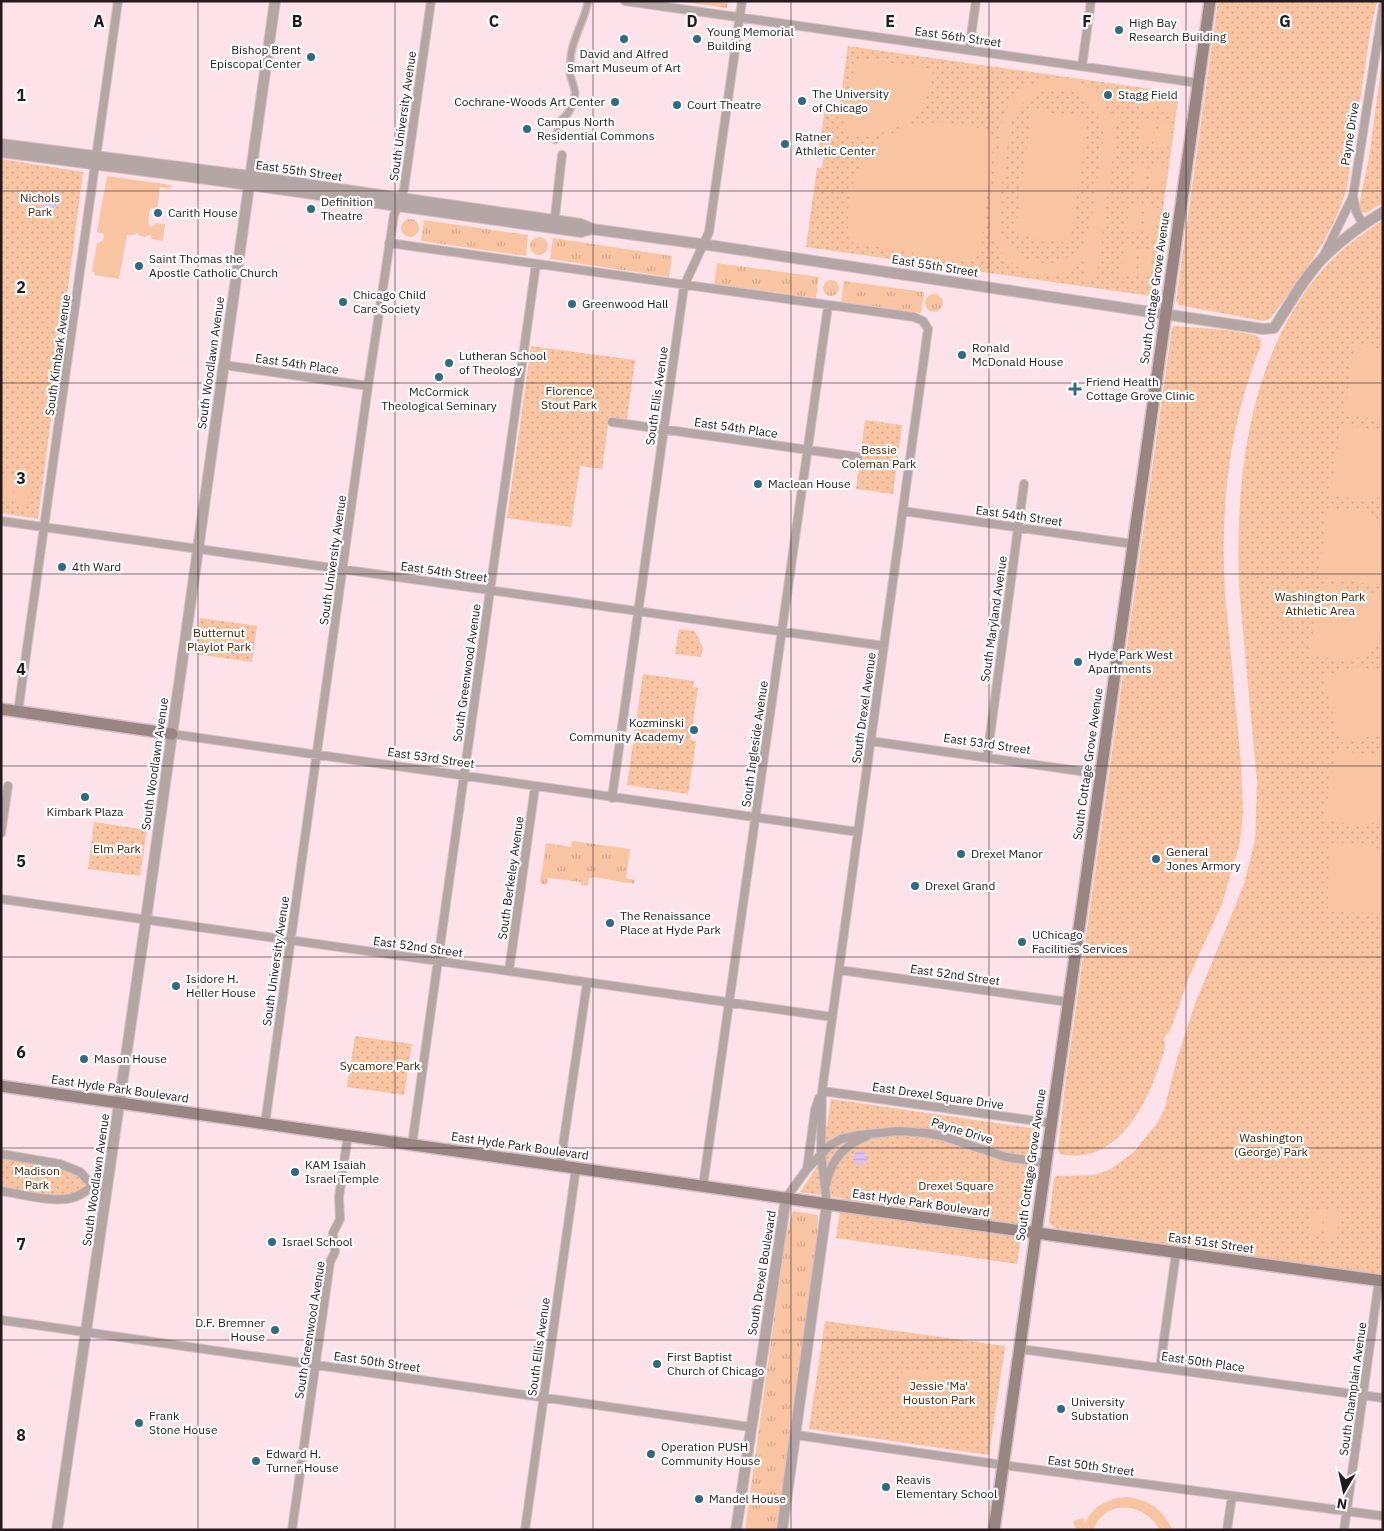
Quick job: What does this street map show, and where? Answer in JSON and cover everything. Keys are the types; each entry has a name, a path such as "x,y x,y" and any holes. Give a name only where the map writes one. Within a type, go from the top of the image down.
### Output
{"main road":[{"name":"South Cottage Grove Avenue","path":"994,1530 1210,1"},
{"name":"East 53rd Street","path":"1,710 172,734"},
{"name":"East Hyde Park Boulevard","path":"1,1086 1036,1233"},
{"name":"East 51st Street","path":"1036,1233 1381,1281"}],"street":[{"name":"South Kimbark Avenue","path":"18,712 118,1"},
{"name":"South Woodlawn Avenue","path":"57,1530 146,919 275,1"},
{"name":"South University Avenue","path":"265,1124 389,243 404,186 430,1"},
{"path":"555,140 561,120 568,114 574,98 575,92 570,73 572,53 578,28 584,17 588,1"},
{"name":"East 56th Street","path":"625,1 1198,83"},
{"name":"South Ellis Avenue","path":"612,798 684,286 709,232 742,1"},
{"path":"969,50 976,1"},
{"path":"1082,66 1091,1"},
{"name":"Payne Drive","path":"1322,260 1353,196 1383,6"},
{"name":"East 55th Street","path":"1,144 96,161"},
{"name":"East 55th Street","path":"1,152 96,161 250,181 554,224 581,224 592,229 1166,313 1251,328 1274,328"},
{"path":"554,224 562,154"},
{"path":"1353,196 1356,211 1363,225"},
{"name":"Payne Drive","path":"1274,328 1298,291 1322,260 1344,239 1383,212"},
{"path":"389,243 828,306"},
{"name":"South Greenwood Avenue","path":"412,1144 536,264"},
{"name":"South Drexel Avenue","path":"827,1204 820,1154 822,1091 928,329 923,322 914,318 828,306"},
{"name":"South Ingleside Avenue","path":"703,1186 828,306"},
{"name":"East 54th Place","path":"224,366 368,386"},
{"name":"East 54th Place","path":"612,422 858,457"},
{"name":"South Maryland Avenue","path":"987,758 1024,484"},
{"name":"East 54th Street","path":"902,511 1133,544"},
{"name":"East 54th Street","path":"1,521 884,646"},
{"name":"East 53rd Street","path":"172,734 858,832"},
{"name":"East 53rd Street","path":"870,741 1100,774"},
{"path":"1,833 8,786"},
{"name":"South Berkeley Avenue","path":"510,972 535,787"},
{"name":"East 52nd Street","path":"1,899 832,1017"},
{"name":"East 52nd Street","path":"838,970 1068,1002"},
{"path":"560,1166 587,983"},
{"name":"South Drexel Avenue","path":"786,1198 807,1168 815,1110 822,1091"},
{"name":"East Drexel Square Drive","path":"822,1091 1051,1123"},
{"name":"Payne Drive","path":"807,1168 829,1146 841,1139 859,1135 899,1132 926,1133 998,1155 1045,1163"},
{"name":"Payne Drive","path":"834,1161 845,1149 871,1134"},
{"name":"South Greenwood Avenue","path":"292,1530 330,1262 336,1252 333,1233 340,1220 339,1196 348,1135"},
{"path":"1,1154 45,1161 73,1169 86,1177 93,1186 107,1188"},
{"name":"South Drexel Avenue","path":"825,1186 834,1161"},
{"name":"South Ellis Avenue","path":"525,1530 576,1168"},
{"path":"1,1191 60,1199 81,1195 93,1186"},
{"name":"South Drexel Boulevard","path":"736,1530 786,1198"},
{"path":"782,1530 827,1204"},
{"path":"1160,1368 1176,1252"},
{"name":"South Champlain Avenue","path":"1344,1530 1381,1281"},
{"name":"East 50th Street","path":"1,1320 750,1427"},
{"name":"East 50th Place","path":"1020,1349 1383,1398"},
{"name":"East 50th Street","path":"796,1435 1383,1516"},
{"path":"1227,1530 1232,1496"}],"green space":[{"path":"678,1 728,1 727,8"},
{"path":"1218,1 1377,1 1370,33 1347,187 1341,206 1325,239 1306,270 1270,319 1263,321 1179,305 1176,301"},
{"path":"848,46 1179,93 1151,296 806,247 817,168 822,168 825,149 819,148 826,102 840,104"},
{"path":"1383,54 1383,203 1366,213 1360,211 1359,205 1369,158"},
{"path":"863,59 934,69 931,86 925,101 917,112 896,128 870,136 843,135 854,64"},
{"path":"1052,78 1062,78 1084,85 1096,94 1109,113 1118,114 1096,281 1083,279 1086,257 1068,271 1051,275 1037,275 1024,270 1012,263 1002,253 990,228 989,214 1005,112 1010,103 1023,89","holes":["1064,89 1080,95 1098,113 1103,130 1100,164 1090,229 1085,240 1078,250 1063,260 1052,263 1038,263 1020,256 1010,247 1003,237 1000,225 1000,200 1009,137 1015,113 1027,99 1043,91"]},
{"path":"1146,95 1158,97 1156,111 1143,109"},
{"path":"1162,98 1175,100 1173,114 1160,112"},
{"path":"1032,110 1088,118 1070,243 1015,235"},
{"path":"1142,118 1155,120 1151,147 1138,145"},
{"path":"1159,121 1171,123 1167,150 1155,148"},
{"path":"944,122 973,126 995,135 980,253 969,262 849,242 849,206 852,189 864,159 888,136 905,127 919,123"},
{"name":"Nichols Park","path":"1,159 83,172 38,519 1,513"},
{"path":"1136,162 1148,164 1145,191 1132,189"},
{"path":"1153,164 1165,166 1161,193 1149,191"},
{"path":"107,176 171,185 170,189 160,187 157,209 150,208 148,221 150,226 156,223 165,224 163,241 152,239 150,234 146,237 140,236 138,233 127,235 119,279 94,275 95,272 92,272 97,243 103,241 104,234 97,232"},
{"path":"1130,204 1143,206 1139,233 1126,231"},
{"path":"1147,206 1159,208 1155,235 1143,233"},
{"path":"410,219 416,222 419,228 416,234 410,237 404,234 401,228 404,222"},
{"path":"424,220 528,235 526,256 421,241"},
{"name":"Washington (George) Park","path":"1383,220 1383,1275 1055,1228 1049,1221 1054,1179 1056,1176 1095,1175 1109,1170 1133,1153 1158,1122 1164,1110 1177,1059 1195,1004 1244,884 1255,840 1257,782 1239,587 1238,545 1244,461 1252,418 1263,378 1279,338 1299,302 1324,268 1337,254"},
{"path":"539,237 545,240 548,246 545,252 539,255 533,252 530,246 533,240"},
{"path":"553,238 672,256 669,277 550,259"},
{"path":"1124,246 1137,248 1133,275 1120,273"},
{"path":"1141,248 1153,250 1149,277 1137,275"},
{"path":"717,263 819,277 816,298 714,284"},
{"path":"828,280 834,280 839,285 837,294 828,296 823,291 823,285"},
{"path":"844,281 924,292 921,313 841,302"},
{"path":"934,294 940,297 943,303 940,309 934,312 928,309 925,303 928,297"},
{"path":"1174,326 1227,330 1256,335 1261,341 1239,413 1226,489 1225,592 1241,764 1243,812 1240,842 1222,904 1189,977 1170,1031 1165,1036 1163,1055 1149,1093 1141,1108 1121,1135 1108,1145 1094,1152 1078,1156 1060,1154 1058,1150 1065,1085 1172,328"},
{"path":"1354,345 1383,349 1383,420 1348,415 1345,412"},
{"name":"Florence Stout Park","path":"531,346 635,360 627,419 609,417 602,469 580,466 571,527 507,518"},
{"name":"Bessie Coleman Park","path":"865,420 902,425 893,494 856,489"},
{"path":"1344,425 1383,431 1383,497 1364,500 1330,495 1341,428"},
{"path":"3,474 15,476 12,503 1,501"},
{"path":"19,476 31,478 27,505 15,503"},
{"path":"1328,508 1363,512 1383,524 1383,586 1322,577 1319,574"},
{"name":"Washington Park Athletic Area","path":"1323,585 1383,594 1383,632 1368,656 1343,660 1309,655 1320,588"},
{"name":"Butternut Playlot Park","path":"200,618 257,626 252,662 195,654"},
{"path":"679,629 695,631 703,648 701,657 675,654"},
{"path":"1357,667 1383,671 1383,733 1344,743 1340,741 1323,676"},
{"path":"643,674 694,681 693,687 698,688 690,740 696,741 688,794 627,785"},
{"path":"1338,750 1383,757 1383,821 1358,825 1324,820 1335,754"},
{"name":"Elm Park","path":"94,822 147,830 140,876 88,869"},
{"path":"572,841 630,849 626,878 634,880 634,884 594,877 589,878 588,886 581,885 581,882 548,878 546,885 540,883 546,843 571,847"},
{"path":"1329,843 1364,843 1383,851 1383,913 1331,912 1328,910"},
{"name":"Sycamore Park","path":"355,1036 412,1044 404,1095 347,1087"},
{"name":"Drexel Square","path":"831,1099 1037,1129 1017,1264 836,1238 842,1198 800,1192 822,1159"},
{"name":"Madison Park","path":"1,1158 35,1162 62,1168 82,1179 87,1186 79,1191 58,1195 1,1187"},
{"path":"1312,1209 1324,1210 1321,1237 1308,1235"},
{"path":"793,1211 818,1215 817,1240 776,1530 745,1530 786,1233"},
{"path":"1328,1211 1340,1212 1336,1239 1324,1238"},
{"name":"Jessie 'Ma' Houston Park","path":"825,1321 1005,1346 989,1455 809,1429"},
{"path":"903,1368 947,1373 942,1401 899,1395"},
{"path":"1127,1497 1142,1500 1160,1511 1172,1530 1160,1530 1145,1514 1135,1509 1125,1508 1107,1513 1099,1520 1093,1530 1076,1530 1073,1521 1083,1518 1085,1523 1092,1512 1102,1504 1114,1499"}],"shaded area":[{"path":"40,191 49,196 59,192 61,199 58,206 51,210 43,207 38,199"},
{"path":"857,1151 863,1151 867,1158 863,1165 857,1165 853,1161 853,1155"}],"place":[{"name":"High Bay Research Building","path":"1119,30"},
{"name":"David and Alfred Smart Museum of Art","path":"624,39"},
{"name":"Young Memorial Building","path":"697,39"},
{"name":"Bishop Brent Episcopal Center","path":"311,57"},
{"name":"Stagg Field","path":"1108,95"},
{"name":"The University of Chicago","path":"802,101"},
{"name":"Cochrane-Woods Art Center","path":"615,102"},
{"name":"Court Theatre","path":"677,105"},
{"name":"Campus North Residential Commons","path":"527,129"},
{"name":"Ratner Athletic Center","path":"785,144"},
{"name":"Definition Theatre","path":"311,209"},
{"name":"Carith House","path":"158,213"},
{"name":"Saint Thomas the Apostle Catholic Church","path":"139,266"},
{"name":"Chicago Child Care Society","path":"343,302"},
{"name":"Greenwood Hall","path":"572,304"},
{"name":"Ronald McDonald House","path":"962,355"},
{"name":"Lutheran School of Theology","path":"449,363"},
{"name":"McCormick Theological Seminary","path":"439,377"},
{"name":"Friend Health Cottage Grove Clinic","path":"1075,389"},
{"name":"Maclean House","path":"758,484"},
{"name":"4th Ward","path":"62,567"},
{"name":"Hyde Park West Apartments","path":"1078,662"},
{"name":"Kozminski Community Academy","path":"694,730"},
{"name":"Kimbark Plaza","path":"85,797"},
{"name":"Drexel Manor","path":"961,854"},
{"name":"General Jones Armory","path":"1156,859"},
{"name":"Drexel Grand","path":"915,886"},
{"name":"The Renaissance Place at Hyde Park","path":"610,923"},
{"name":"UChicago Facilities Services","path":"1022,942"},
{"name":"Isidore H. Heller House","path":"176,986"},
{"name":"Mason House","path":"84,1059"},
{"name":"KAM Isaiah Israel Temple","path":"295,1172"},
{"name":"Israel School","path":"272,1242"},
{"name":"D.F. Bremner House","path":"275,1330"},
{"name":"First Baptist Church of Chicago","path":"657,1364"},
{"name":"University Substation","path":"1061,1409"},
{"name":"Frank Stone House","path":"139,1423"},
{"name":"Operation PUSH Community House","path":"651,1454"},
{"name":"Edward H. Turner House","path":"256,1461"},
{"name":"Reavis Elementary School","path":"886,1487"},
{"name":"Mandel House","path":"699,1499"}]}
